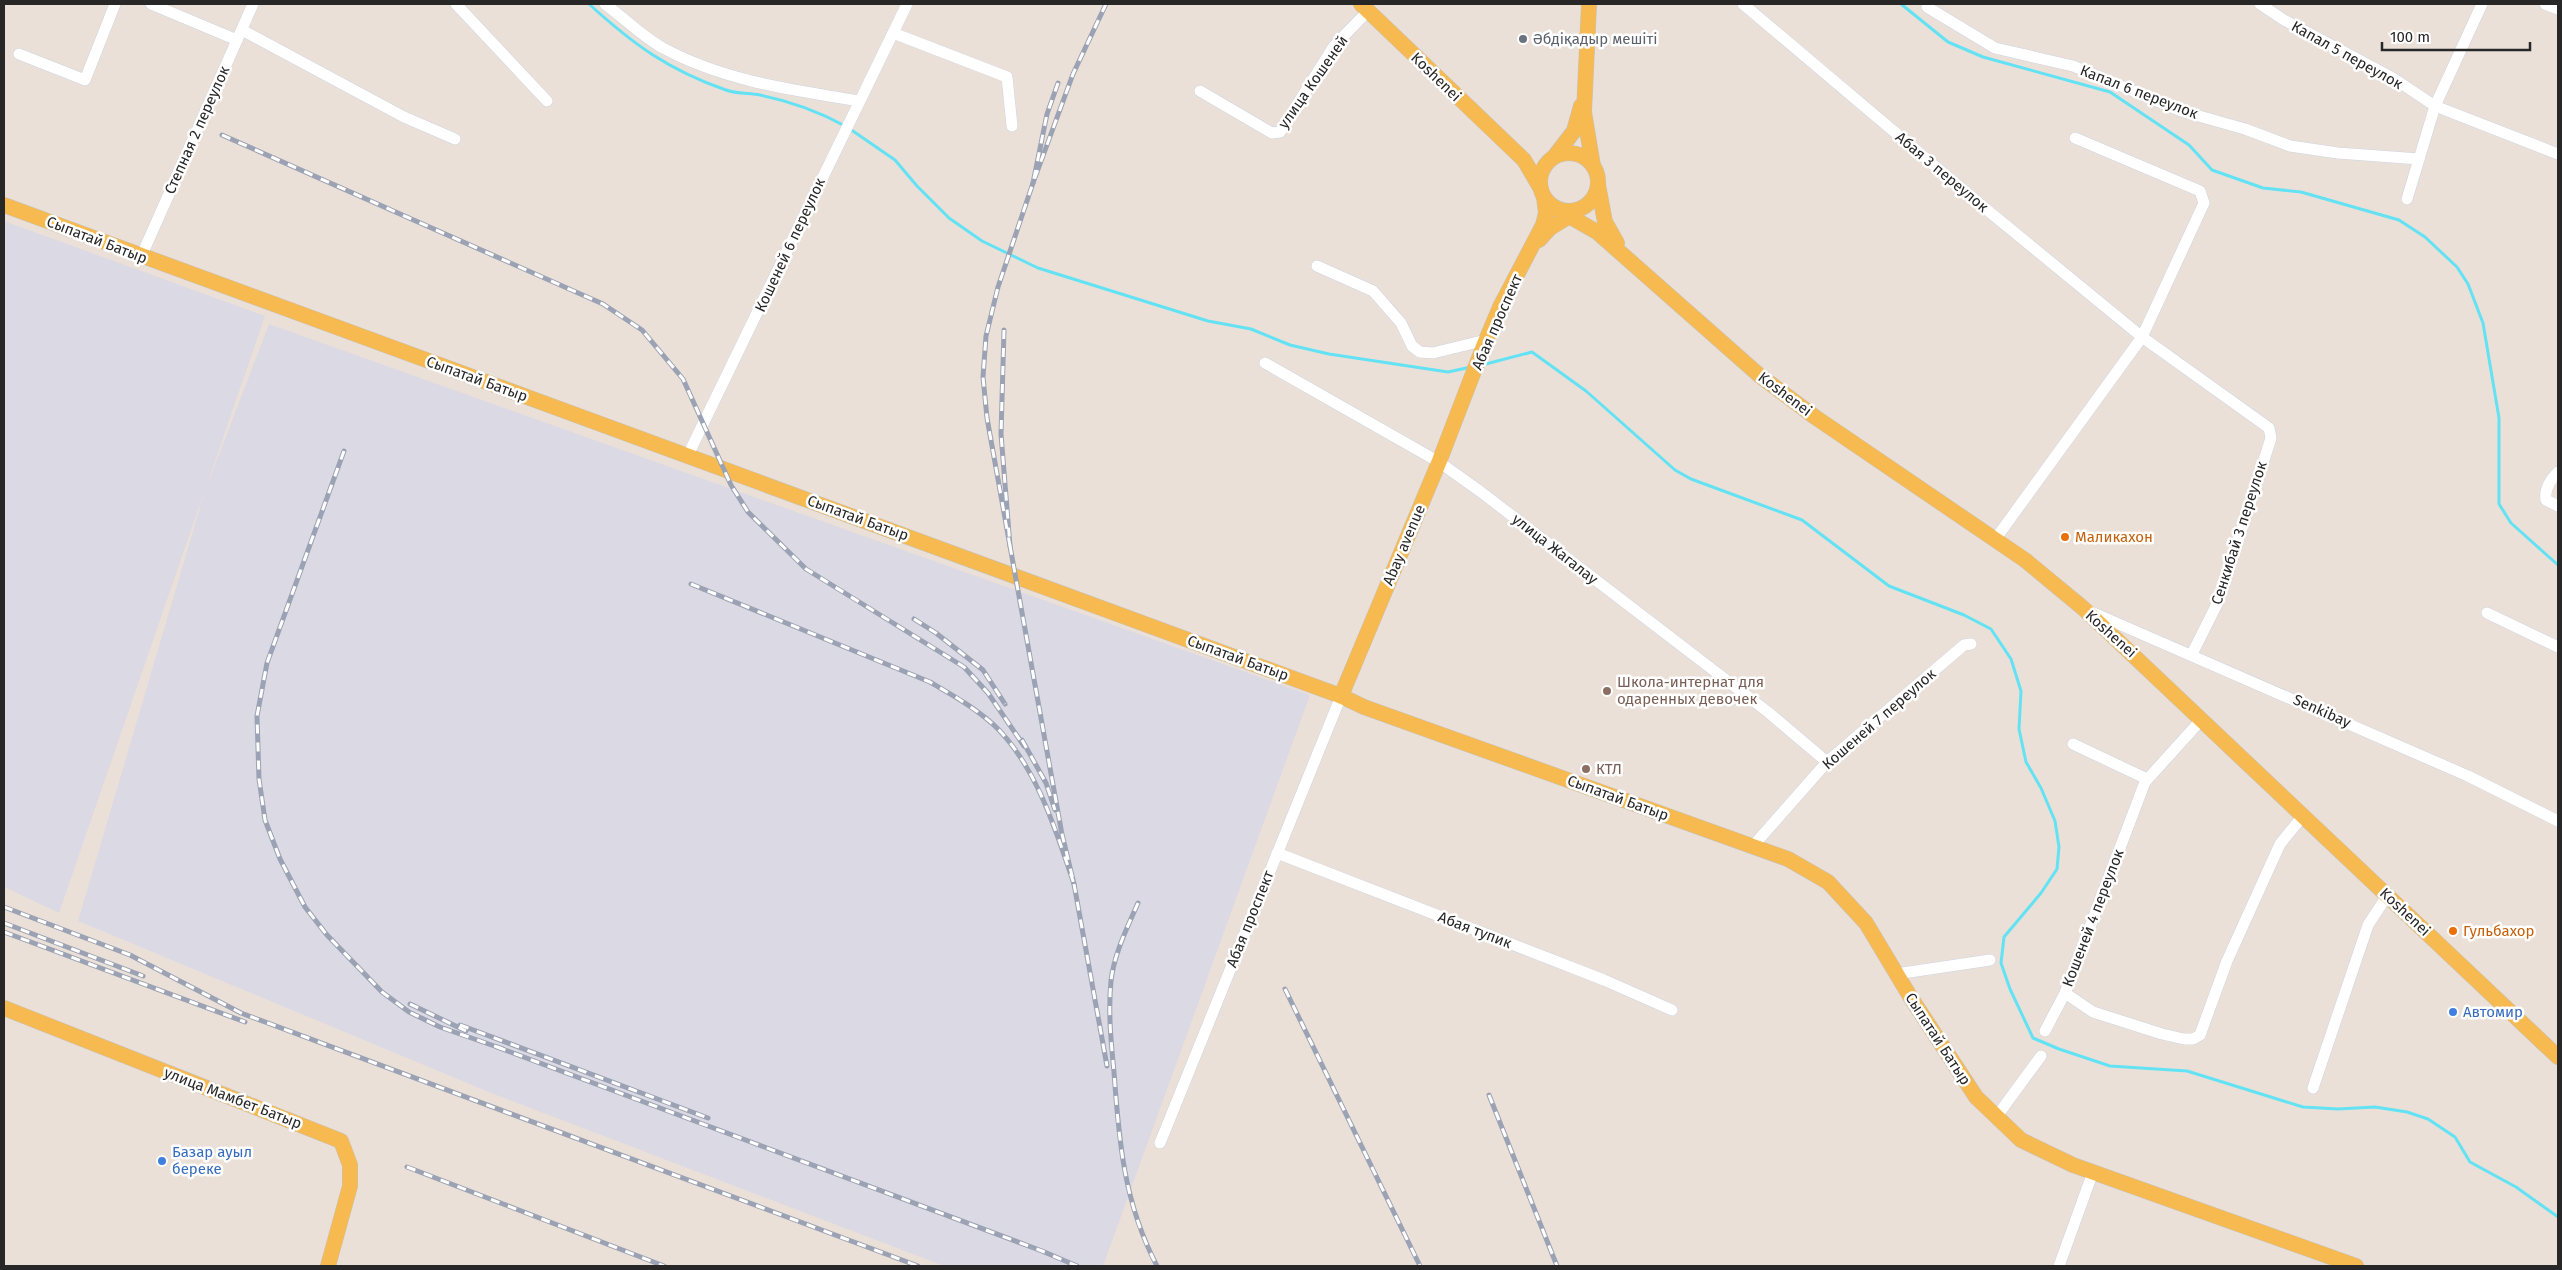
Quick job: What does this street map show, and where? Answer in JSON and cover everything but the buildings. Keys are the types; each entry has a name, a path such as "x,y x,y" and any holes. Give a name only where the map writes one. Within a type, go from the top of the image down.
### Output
{"main road":[{"path":"1589,4 1584,112 1593,166 1604,222 1616,242 1634,263"},
{"name":"Koshenei","path":"1364,7 1530,168 1542,193"},
{"path":"1531,251 1546,213 1542,193 1542,172 1567,143 1574,131 1584,92"},
{"path":"1512,150 1530,159 1553,158 1571,153 1588,160 1593,166"},
{"path":"1531,251 1550,228 1589,203 1595,194 1598,184"},
{"path":"1542,193 1555,208 1575,213 1634,263"},
{"name":"Сыпатай Батыр","path":"4,205 688,458 912,537 1341,696 1364,707 1788,859 1828,882 1866,923 1896,974 1976,1096 2021,1140 2073,1165 2356,1266"},
{"name":"Абая проспект","path":"1466,394 1500,307 1531,251"},
{"name":"Koshenei","path":"1634,263 1759,375 1815,417 1994,541 2025,560 2083,608 2556,1053"},
{"name":"Abay avenue","path":"1341,696 1466,394"},
{"name":"улица Мамбет Батыр","path":"4,1008 341,1140 350,1165 350,1186 328,1266"}],"street":[{"path":"19,54 85,80 115,4"},
{"path":"151,4 239,35 404,117 456,139"},
{"name":"Степная 2 переулок","path":"141,257 252,4"},
{"path":"456,4 547,101"},
{"path":"605,4 662,48 707,69 770,86 859,101"},
{"name":"Кошеней 6 переулок","path":"688,458 907,4"},
{"name":"Абая 3 переулок","path":"1743,4 2142,338 2269,428 2271,438"},
{"name":"Капал 5 переулок","path":"2260,4 2284,20 2393,78 2435,106 2558,154"},
{"path":"2407,199 2435,106 2482,4"},
{"path":"2545,4 2558,9"},
{"name":"улица Кошеней","path":"1200,91 1272,133 1280,132 1334,46 1364,7"},
{"name":"Капал 6 переулок","path":"1927,7 1995,48 2073,66 2181,111 2246,129 2290,146 2338,153 2419,159"},
{"path":"893,33 1006,77 1012,126"},
{"path":"1994,541 2142,338 2204,204 2200,191 2166,174 2075,138"},
{"path":"1317,266 1372,292 1401,323 1412,346 1420,352 1433,353 1485,343"},
{"name":"улица Жагалау","path":"1265,363 1439,462 1760,706 1827,762"},
{"name":"Сенкибай 3 переулок","path":"2192,654 2219,600 2271,438"},
{"path":"2558,472 2551,478 2545,494 2546,500 2558,506"},
{"name":"Senkibay","path":"2083,608 2468,776 2558,820"},
{"path":"2487,613 2558,647"},
{"name":"Кошеней 7 переулок","path":"1753,846 1827,762 1964,646 1971,644"},
{"name":"Абая проспект","path":"1160,1143 1341,696"},
{"name":"Кошеней 4 переулок","path":"2202,719 2147,779 2065,993 2093,1012 2162,1034 2184,1039 2193,1039 2200,1035 2227,961 2280,844 2303,816"},
{"path":"2073,744 2147,779"},
{"name":"Абая тупик","path":"1277,853 1604,980 1672,1010"},
{"path":"2313,1088 2368,925 2387,896"},
{"path":"1896,974 1990,960"},
{"path":"2045,1031 2065,993"},
{"path":"1997,1116 2041,1056"},
{"path":"2059,1266 2093,1172"}],"shaded area":[{"path":"4,221 265,316 206,488 269,324 1310,695 1103,1266 944,1266 491,1093 78,921 205,490 59,913 4,887"}],"waterway":[{"path":"589,4 636,44 686,74 730,91 760,95 793,103 845,126"},
{"path":"1901,4 1948,42 1983,57 2110,92 2189,145 2212,170 2263,188 2301,192 2399,220 2425,237 2457,267 2468,284 2483,323 2499,418 2499,504 2511,523 2558,565"},
{"path":"850,129 895,160 917,186 949,218 982,241 1038,268 1208,321 1251,329 1290,345 1329,354 1448,372 1471,367"},
{"path":"1482,365 1532,352 1586,391 1675,470 1691,479 1802,520 1889,586 1964,615 1991,629 2011,659 2021,691 2019,729 2026,762 2041,788 2055,821 2059,847 2057,869 2041,893 2004,937 2001,963 2010,989 2033,1038 2110,1066 2187,1071 2303,1107 2338,1109 2375,1107 2407,1112 2428,1119 2455,1137 2470,1162 2516,1187 2558,1217"}],"railway":[{"path":"1058,83 1047,114 1033,183 1073,74 1106,4"},
{"path":"222,135 603,304 642,330 683,379 731,485 748,512 806,569 964,667 988,693 1024,746"},
{"path":"1004,330 1001,434 1010,546 987,418 983,377 986,336 998,287 1033,183"},
{"path":"344,451 267,663 257,716 259,779 265,820 280,859 305,907 327,935 382,992 409,1012 440,1027 503,1049"},
{"path":"1010,546 1061,829"},
{"path":"691,584 930,682 983,716 999,730 1025,764 1053,823 1074,884 1061,830"},
{"path":"914,619 936,633 983,670 1005,704"},
{"path":"1022,740 1046,783 1055,810"},
{"path":"1074,884 1107,1066"},
{"path":"1138,903 1115,961 1110,993 1110,1027 1118,1123 1125,1172 1137,1219 1157,1266"},
{"path":"4,907 130,955 241,1013 918,1266"},
{"path":"4,923 143,976"},
{"path":"4,932 245,1022"},
{"path":"1285,989 1420,1266"},
{"path":"410,1004 466,1031"},
{"path":"460,1025 708,1118"},
{"path":"497,1047 1042,1251 1077,1266"},
{"path":"1489,1095 1557,1266"},
{"path":"407,1167 664,1266"}],"place":[{"name":"Әбдіқадыр мешіті","path":"1523,39"},
{"name":"Маликахон","path":"2065,537"},
{"name":"Школа-интернат для одаренных девочек","path":"1607,691"},
{"name":"КТЛ","path":"1586,769"},
{"name":"Гульбахор","path":"2453,931"},
{"name":"Автомир","path":"2453,1012"},
{"name":"Базар ауыл береке","path":"162,1161"}]}
